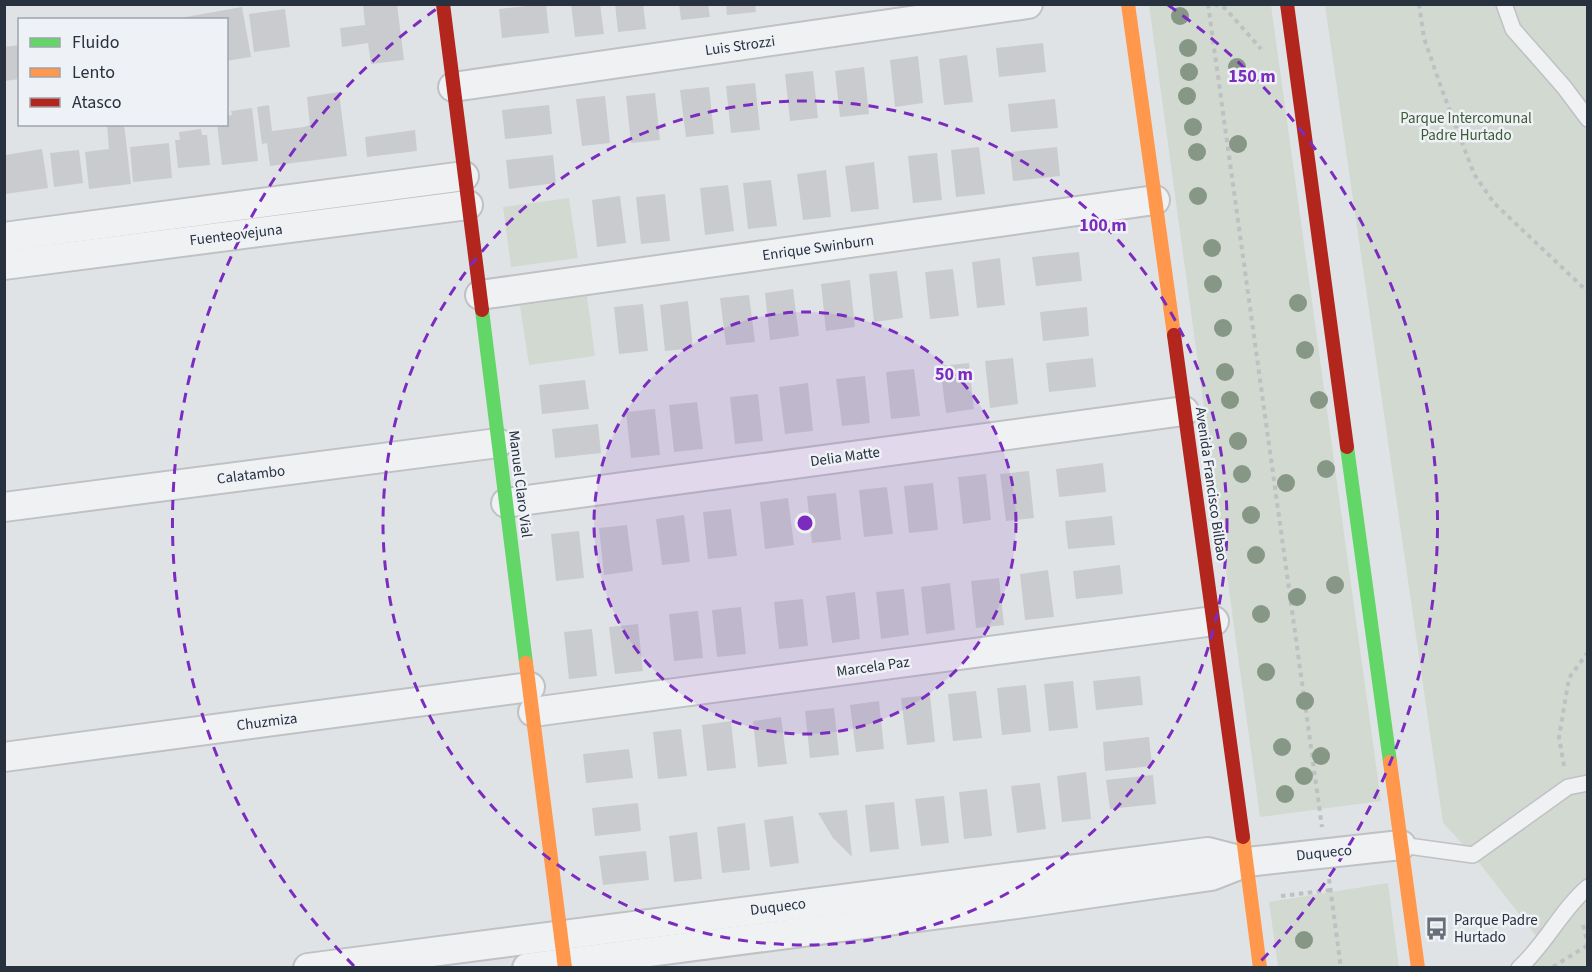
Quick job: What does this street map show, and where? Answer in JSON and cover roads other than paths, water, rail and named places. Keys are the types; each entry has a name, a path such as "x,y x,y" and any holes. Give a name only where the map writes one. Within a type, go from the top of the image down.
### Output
{"main road":[{"name":"Manuel Claro Vial","path":"443,4 564,955"},
{"name":"Avenida Francisco Bilbao","path":"1128,4 1260,968"},
{"path":"1287,4 1418,968"}],"street":[{"name":"Luis Strozzi","path":"453,87 1028,4"},
{"name":"Fuenteovejuna","path":"4,237 464,176"},
{"name":"Enrique Swinburn","path":"480,295 1155,200"},
{"name":"Fuenteovejuna","path":"4,265 468,205"},
{"name":"Delia Matte","path":"506,503 1184,411"},
{"name":"Calatambo","path":"4,507 498,443"},
{"name":"Marcela Paz","path":"531,700 1214,621"},
{"name":"Chuzmiza","path":"4,756 531,700"},
{"name":"Duqueco","path":"308,968 564,955 1208,852 1247,862 1401,845"},
{"name":"Duqueco","path":"527,968 564,955"}],"lane":[{"path":"1504,4 1513,29 1581,105 1587,119"},
{"path":"1401,845 1473,855 1568,787 1587,783"},
{"path":"1519,968 1577,896 1587,887"}],"place":[{"name":"Parque Padre Hurtado","path":"1436,929"}],"park label":[{"name":"Parque Intercomunal Padre Hurtado","path":"1466,126"}]}
